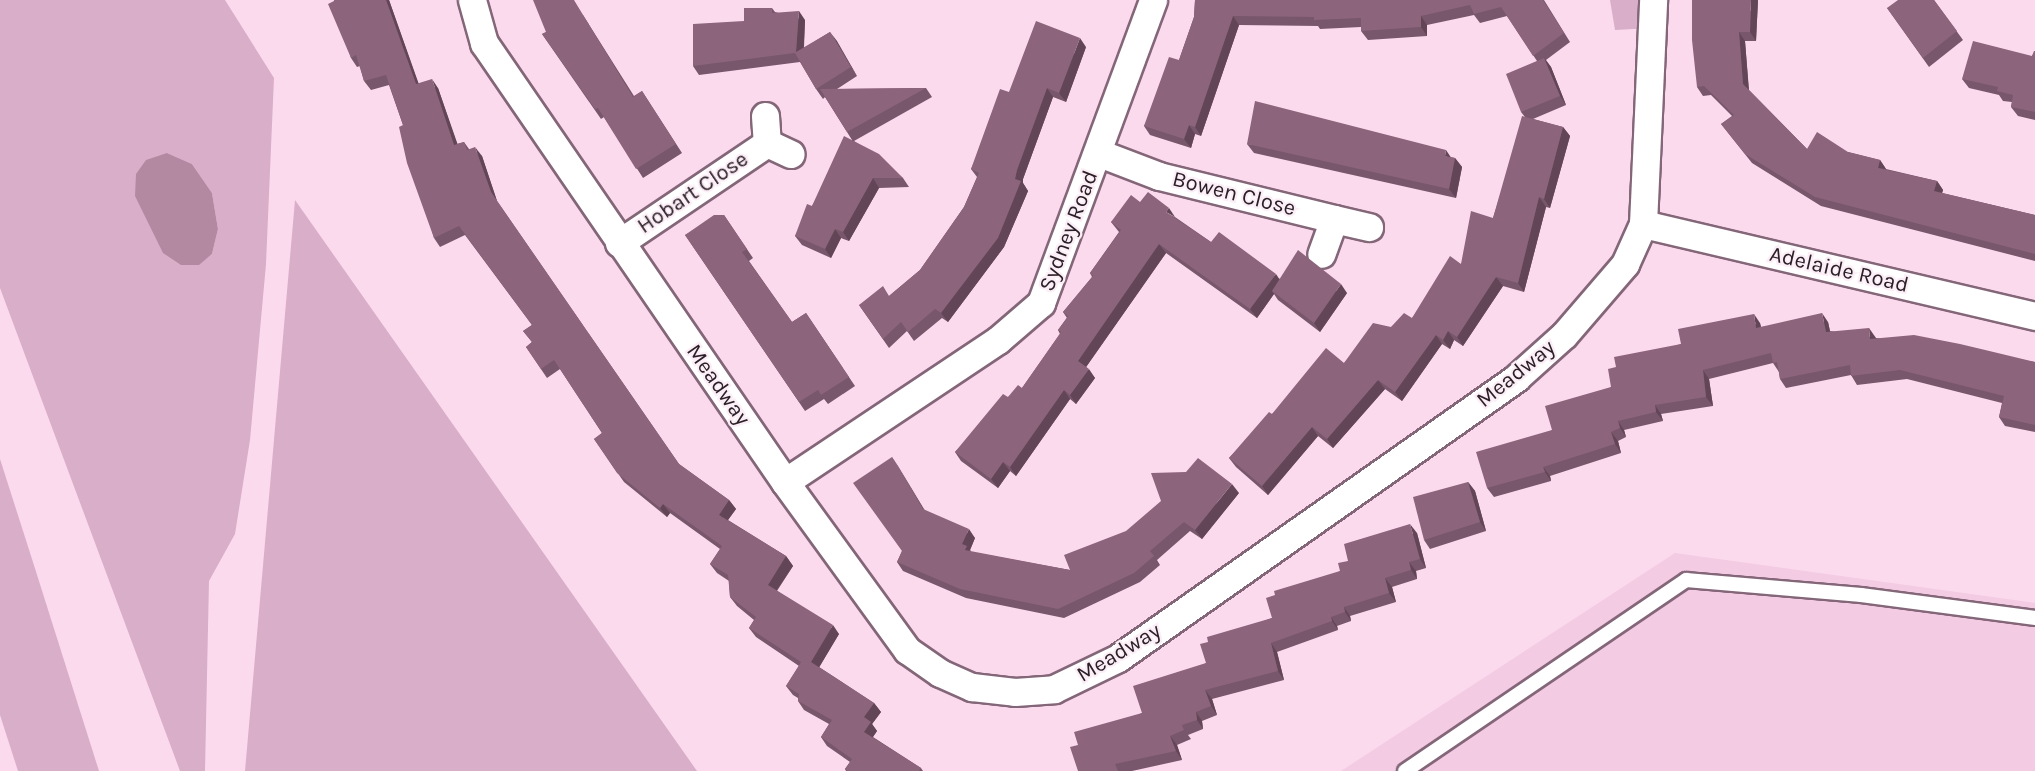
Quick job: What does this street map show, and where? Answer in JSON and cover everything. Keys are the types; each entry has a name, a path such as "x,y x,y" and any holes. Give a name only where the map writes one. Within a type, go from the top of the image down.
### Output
{"street":[{"name":"Meadway","path":"472,0 484,43 618,243 785,482 907,650 940,673 972,687 1015,692 1054,689 1118,658 1516,378 1564,335 1625,264 1643,224 1653,0"},
{"name":"Sydney Road","path":"785,482 998,340 1041,303 1099,153 1153,0"},
{"name":"Hobart Close","path":"618,243 779,148 765,116"},
{"name":"Bowen Close","path":"1099,153 1159,176 1369,227"},
{"path":"1321,254 1334,219"},
{"name":"Adelaide Road","path":"1643,224 2035,316"}],"lane":[{"path":"1405,771 1686,580 1861,595 2035,618"}],"shaded area":[{"path":"0,0 225,0 274,78 266,264 250,440 235,534 209,581 205,771 180,771 0,288","holes":["167,153 192,164 212,193 218,229 212,254 198,265 181,265"]},
{"path":"1610,0 1653,0 1652,28 1615,30"},
{"path":"167,153 192,164 212,193 218,229 212,254 199,265 181,265 163,253 135,196 136,174 146,160"},
{"path":"295,200 697,771 245,771"},
{"path":"0,459 99,771 18,771 0,715"},
{"path":"1675,553 2035,603 2035,771 1341,771"}],"building":[{"path":"334,0 386,0 416,84 432,79 454,145 464,142 467,150 475,147 491,192 679,464 729,500 719,515 786,556 768,585 833,625 811,662 874,703 864,717 871,722 864,732 921,768 919,771 847,771 845,769 852,759 821,737 832,720 798,701 799,694 786,686 801,662 749,628 756,617 730,597 728,575 710,564 722,546 663,504 660,508 617,473 594,439 602,433 554,360 541,369 526,347 532,342 523,331 532,325 459,226 434,238 407,163 399,127 403,125 386,75 364,81 356,55 351,58 328,4"},
{"path":"533,0 574,0 633,97 642,91 676,144 636,169 598,108 595,109 542,34 546,32"},
{"path":"1195,0 1543,0 1564,33 1533,56 1501,7 1474,14 1470,5 1421,16 1421,27 1361,31 1361,18 1314,20 1314,17 1233,16 1195,127 1189,125 1184,139 1144,126 1169,57 1179,60 1194,17"},
{"path":"1692,0 1751,0 1750,32 1739,32 1743,84 1807,149 1817,132 1848,152 1880,160 1878,168 1937,181 1934,191 2035,215 2035,254 1815,197 1745,154 1721,124 1734,115 1704,86 1697,87 1692,40"},
{"path":"1898,0 1934,0 1957,31 1923,58 1887,8"},
{"path":"744,8 772,8 772,13 799,11 796,52 830,32 851,67 816,89 795,53 693,66 693,24 744,21"},
{"path":"1036,21 1080,38 1059,93 1047,88 1017,170 1015,179 1021,181 998,238 941,313 935,309 908,332 901,322 883,339 859,305 883,286 889,296 920,270 964,207 979,173 971,169 1000,89 1009,92"},
{"path":"1973,41 2032,56 2035,51 2035,112 2011,107 2013,95 1997,91 1998,87 1962,79"},
{"path":"1544,58 1560,96 1521,112 1506,74"},
{"path":"926,88 847,132 820,89"},
{"path":"1255,101 1446,150 1445,156 1455,158 1449,189 1247,144"},
{"path":"1522,116 1563,127 1544,199 1539,197 1518,283 1496,277 1457,337 1448,331 1443,340 1436,335 1395,392 1378,380 1327,439 1312,427 1262,486 1229,458 1269,412 1272,414 1326,348 1344,363 1373,323 1391,327 1404,313 1412,318 1450,256 1461,264 1471,211 1493,218"},
{"path":"844,136 879,154 903,178 873,178 843,232 835,229 825,249 795,236 807,204 812,206"},
{"path":"1148,192 1169,208 1166,212 1211,242 1219,232 1276,274 1250,309 1159,244 1078,361 1089,369 1070,395 1064,390 1010,467 1003,462 991,479 955,452 1003,394 1008,397 1018,385 1022,388 1061,332 1058,330 1068,316 1063,312 1093,276 1090,273 1121,230 1111,222 1131,195 1140,202"},
{"path":"714,215 724,215 747,249 742,252 792,322 806,313 849,377 821,395 818,390 799,402 685,235"},
{"path":"1298,250 1341,284 1314,323 1272,291"},
{"path":"1822,313 1826,332 1869,328 1870,339 1914,335 2035,362 2035,425 1999,417 2004,396 1900,370 1851,376 1850,365 1780,379 1777,362 1773,363 1771,353 1703,370 1706,397 1655,405 1656,412 1618,421 1620,428 1611,432 1615,444 1543,467 1545,472 1487,488 1476,452 1552,430 1545,406 1611,387 1608,369 1616,367 1614,357 1681,344 1678,329 1754,314 1756,328"},
{"path":"892,457 923,509 969,529 962,544 967,546 965,550 1070,570 1064,555 1126,531 1161,501 1151,473 1186,472 1198,458 1232,484 1195,530 1184,522 1150,551 1154,556 1134,573 1058,609 960,589 897,562 902,551 853,483"},
{"path":"1468,482 1480,522 1424,540 1413,497"},
{"path":"1410,524 1420,559 1409,562 1411,570 1385,578 1389,593 1344,607 1345,612 1331,617 1332,621 1271,643 1278,671 1205,690 1211,706 1196,712 1197,720 1182,725 1184,730 1170,736 1176,751 1115,764 1118,771 1078,771 1070,747 1078,745 1074,732 1142,713 1133,686 1206,663 1200,644 1208,642 1207,637 1272,618 1266,598 1275,595 1274,591 1340,571 1338,563 1348,561 1344,544"}]}
